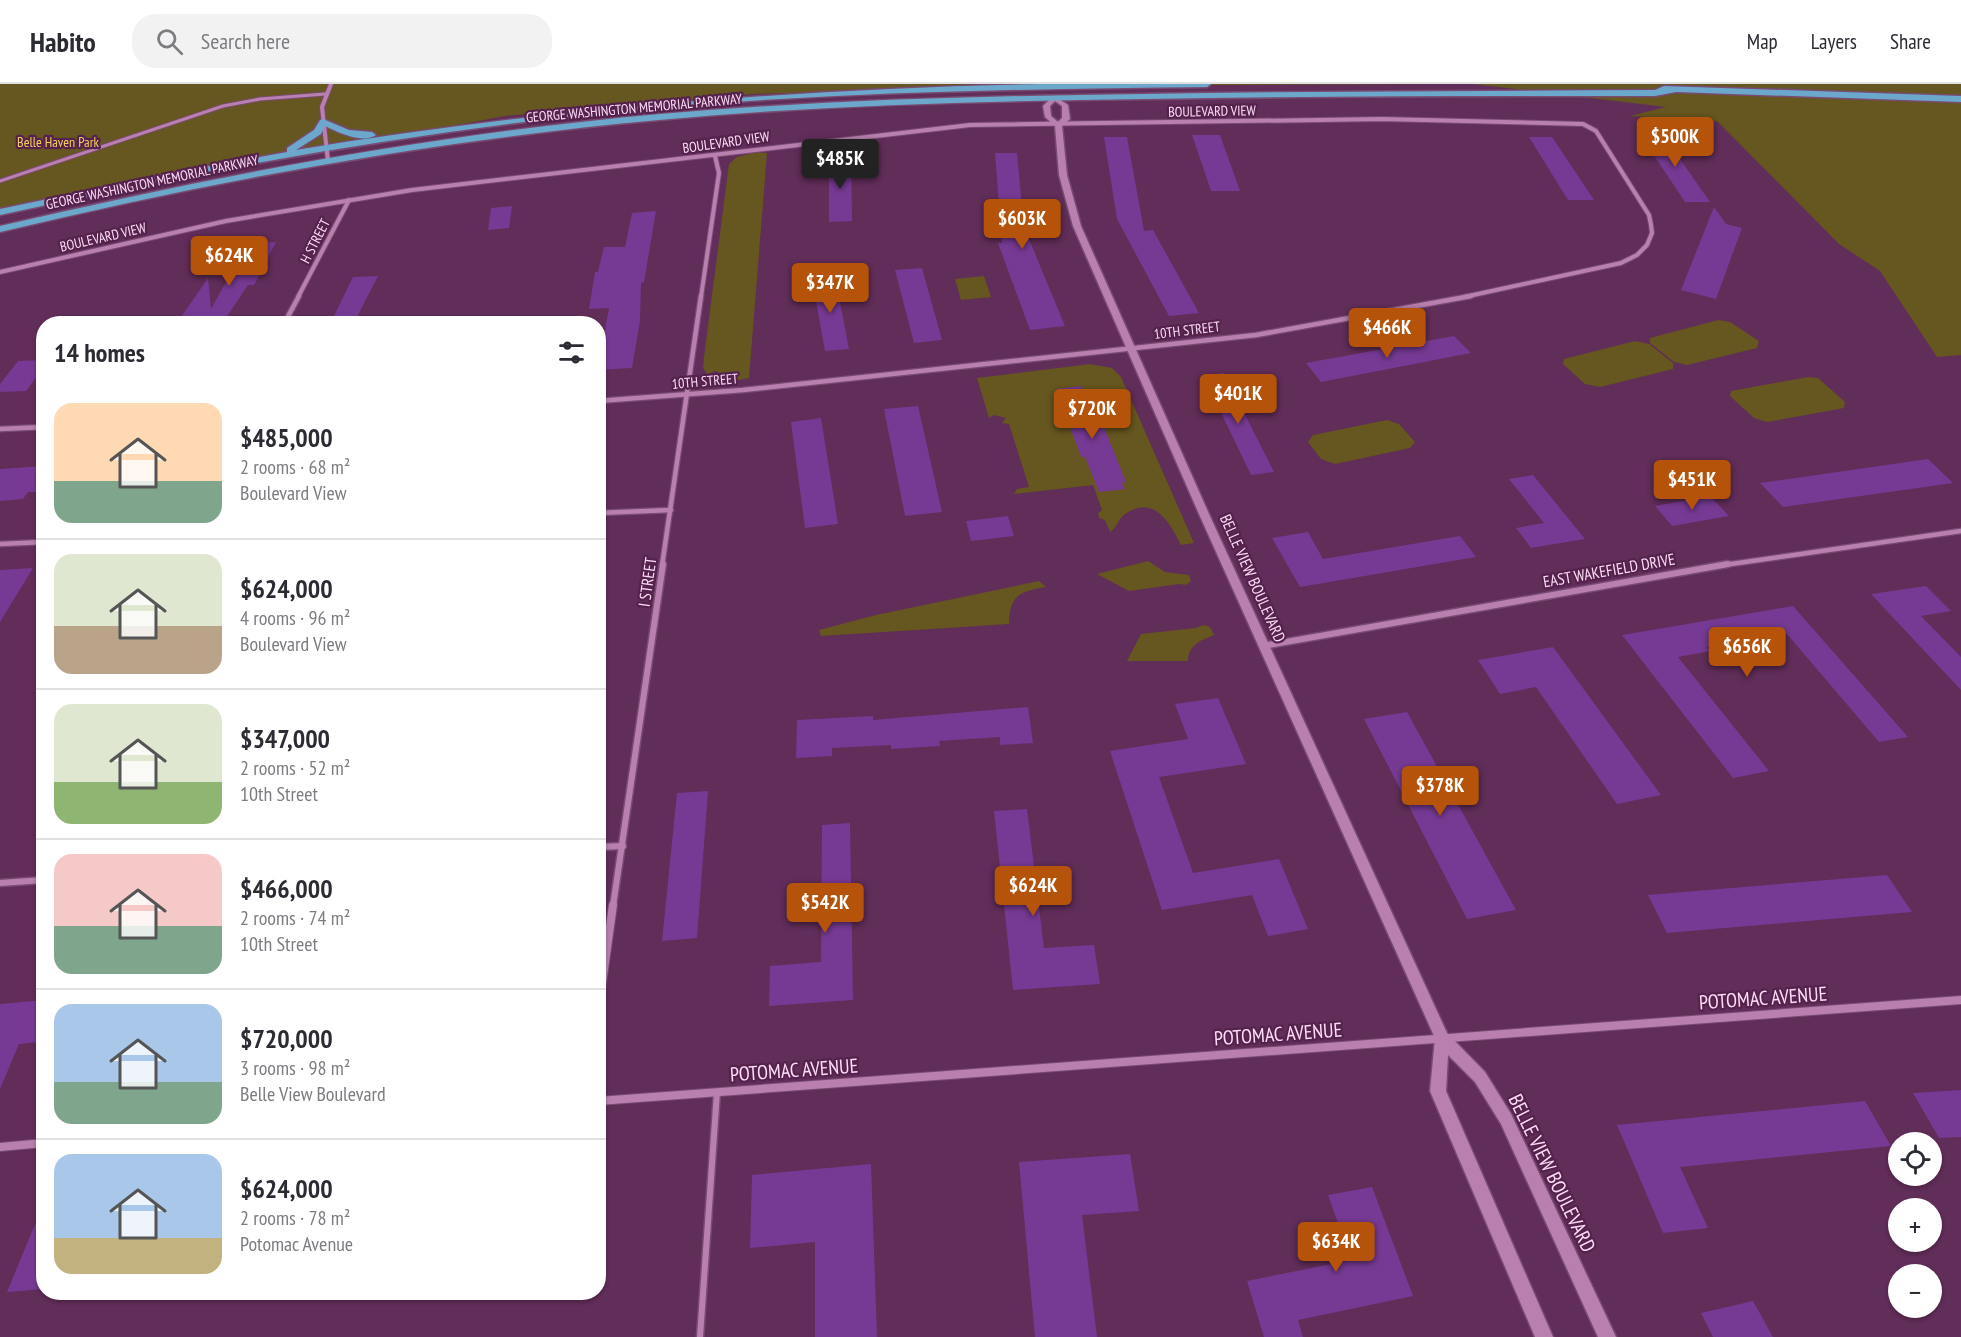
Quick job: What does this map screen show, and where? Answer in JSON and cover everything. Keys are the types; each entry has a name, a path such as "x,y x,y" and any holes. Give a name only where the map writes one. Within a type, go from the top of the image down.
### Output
{"main road":[{"name":"GEORGE WASHINGTON MEMORIAL PARKWAY","path":"0,212 271,158 438,131 573,114 735,99 1021,87 1207,84"},
{"name":"GEORGE WASHINGTON MEMORIAL PARKWAY","path":"1491,84 1649,87 1674,90 1961,99"},
{"path":"1021,87 1040,91 1054,98 1069,91 1111,86"},
{"name":"GEORGE WASHINGTON MEMORIAL PARKWAY","path":"0,229 202,184 328,160 516,133 663,117 942,101 1054,98 1300,94 1655,93 1674,90"},
{"name":"BELLE VIEW BOULEVARD","path":"1058,124 1066,119 1065,105 1054,98 1046,106 1048,117 1058,124 1063,175 1077,226 1263,645 1442,1038 1480,1077 1506,1119 1607,1337"},
{"path":"271,158 310,139 318,132 323,122 337,130 357,135 438,131"},
{"name":"BELLE VIEW BOULEVARD","path":"1442,1038 1438,1092 1544,1337"}],"street":[{"path":"328,160 322,107 325,94 331,84"},
{"name":"BOULEVARD VIEW","path":"0,272 186,230 349,200 482,180 715,156 784,145 970,125 1336,119 1568,122 1592,128 1601,140"},
{"name":"10TH STREET","path":"606,400 688,395 1256,334 1375,316 1588,271 1627,260 1644,250 1651,240 1653,227 1648,215 1601,140"},
{"name":"I STREET","path":"606,959 719,173 715,156"},
{"name":"H STREET","path":"288,316 349,200"},
{"path":"0,429 36,427"},
{"path":"606,513 671,510"},
{"name":"EAST WAKEFIELD DRIVE","path":"1263,645 1324,637 1696,569 1961,531"},
{"path":"0,544 36,542"},
{"path":"606,847 623,846"},
{"path":"0,883 36,881"},
{"name":"POTOMAC AVENUE","path":"606,1100 1961,1000"},
{"path":"0,1147 36,1144"}],"lane":[{"path":"0,181 223,106 260,99 325,94"},
{"path":"700,1337 717,1092"}],"green space":[{"name":"Belle Haven Park","path":"0,84 1430,84 1052,86 753,94 505,116 0,212"},
{"path":"1473,84 1961,84 1961,355 1937,357 1880,271 1839,244 1717,121 1630,116 1666,107"},
{"path":"757,152 767,153 749,378 728,382 718,380 723,375 716,371 707,374 703,368 704,357 729,164 737,157"},
{"path":"984,276 991,297 961,300 955,279"},
{"path":"1718,320 1730,322 1759,341 1757,348 1687,365 1674,362 1650,343 1650,338"},
{"path":"1635,341 1649,344 1673,363 1673,369 1600,387 1585,384 1563,364 1564,359"},
{"path":"1090,364 1112,368 1121,377 1194,543 1181,545 1166,520 1153,509 1144,507 1125,514 1110,532 1105,520 1099,518 1098,513 1102,510 1093,485 1014,494 1017,489 1029,487 1009,424 1002,423 1006,418 994,415 989,418 977,378"},
{"path":"1808,377 1818,378 1845,402 1844,408 1767,422 1754,418 1730,396 1731,391"},
{"path":"1387,420 1399,424 1415,442 1410,448 1335,464 1321,459 1308,442 1313,435"},
{"path":"1148,561 1165,572 1189,575 1191,581 1186,585 1129,591 1097,574"},
{"path":"1039,581 1046,587 1030,590 1018,596 1011,607 1009,624 821,636 819,630 876,615"},
{"path":"1203,625 1210,627 1214,635 1193,647 1188,661 1127,661 1141,634 1196,628"}],"building":[{"path":"1659,129 1710,202 1685,202 1643,139"},
{"path":"1192,135 1220,135 1240,191 1211,191"},
{"path":"1104,137 1127,137 1144,231 1153,230 1199,313 1169,316 1117,219"},
{"path":"1529,137 1552,137 1594,200 1568,200"},
{"path":"995,153 1017,153 1024,227 1065,326 1030,330 998,243 1002,243"},
{"path":"851,157 852,221 829,222 829,158"},
{"path":"512,206 509,228 488,230 491,208"},
{"path":"1714,207 1726,224 1742,228 1716,299 1681,290"},
{"path":"656,211 644,282 641,283 640,321 632,368 606,370 606,325 609,308 589,309 595,272 598,272 604,247 625,247 632,213"},
{"path":"276,242 254,285 248,285 227,316 182,316 208,278 211,309 247,244"},
{"path":"922,268 942,340 914,343 895,270"},
{"path":"378,276 358,316 334,316 353,277"},
{"path":"835,276 849,349 825,351 812,279"},
{"path":"1454,336 1471,353 1321,382 1306,363"},
{"path":"36,360 36,378 26,391 0,392 0,384 18,361"},
{"path":"1224,373 1274,472 1251,475 1203,375"},
{"path":"1081,386 1089,407 1093,407 1101,427 1104,427 1126,482 1122,483 1125,489 1099,492 1085,457 1081,457 1056,389"},
{"path":"918,406 942,512 905,516 884,409"},
{"path":"821,418 838,524 805,528 791,422"},
{"path":"1928,459 1953,483 1783,507 1760,483"},
{"path":"36,467 36,492 28,492 23,499 0,501 0,469"},
{"path":"1533,475 1585,539 1531,548 1516,528 1544,523 1509,479"},
{"path":"1710,496 1729,516 1672,526 1655,506"},
{"path":"1008,516 1014,536 971,541 966,521"},
{"path":"1308,532 1323,559 1460,536 1476,557 1300,587 1272,538"},
{"path":"33,568 0,622 0,570"},
{"path":"1926,586 1951,611 1921,616 1961,657 1961,690 1871,594"},
{"path":"1793,606 1908,737 1879,742 1787,634 1706,647 1710,651 1678,657 1769,771 1733,778 1622,635"},
{"path":"1553,647 1661,795 1617,804 1536,687 1500,694 1478,660"},
{"path":"1218,698 1246,764 1159,777 1193,873 1279,859 1308,929 1268,936 1252,895 1162,910 1110,751 1188,739 1175,704"},
{"path":"1028,707 1033,743 1000,745 1000,737 939,741 940,746 891,749 891,745 832,748 832,756 796,758 797,720 873,716 873,720"},
{"path":"1407,712 1516,910 1467,919 1364,719"},
{"path":"708,791 697,938 662,941 677,793"},
{"path":"1027,809 1044,948 1094,945 1100,984 1013,990 994,811"},
{"path":"850,823 853,1000 769,1006 770,966 821,962 822,825"},
{"path":"1887,875 1912,912 1667,933 1648,895"},
{"path":"36,1001 36,1042 19,1044 0,1089 0,1004"},
{"path":"1961,1090 1961,1137 1942,1138 1942,1132 1936,1132 1913,1093"},
{"path":"1865,1101 1888,1141 1888,1146 1680,1167 1708,1228 1663,1233 1617,1125"},
{"path":"1130,1154 1139,1211 1082,1215 1097,1337 1035,1337 1019,1162"},
{"path":"871,1164 877,1337 815,1337 815,1242 750,1248 752,1175"},
{"path":"1372,1187 1413,1296 1298,1320 1303,1337 1264,1337 1247,1281 1351,1260 1328,1195"},
{"path":"36,1222 36,1290 7,1292"},
{"path":"1753,1301 1773,1337 1713,1337 1701,1313"}]}
